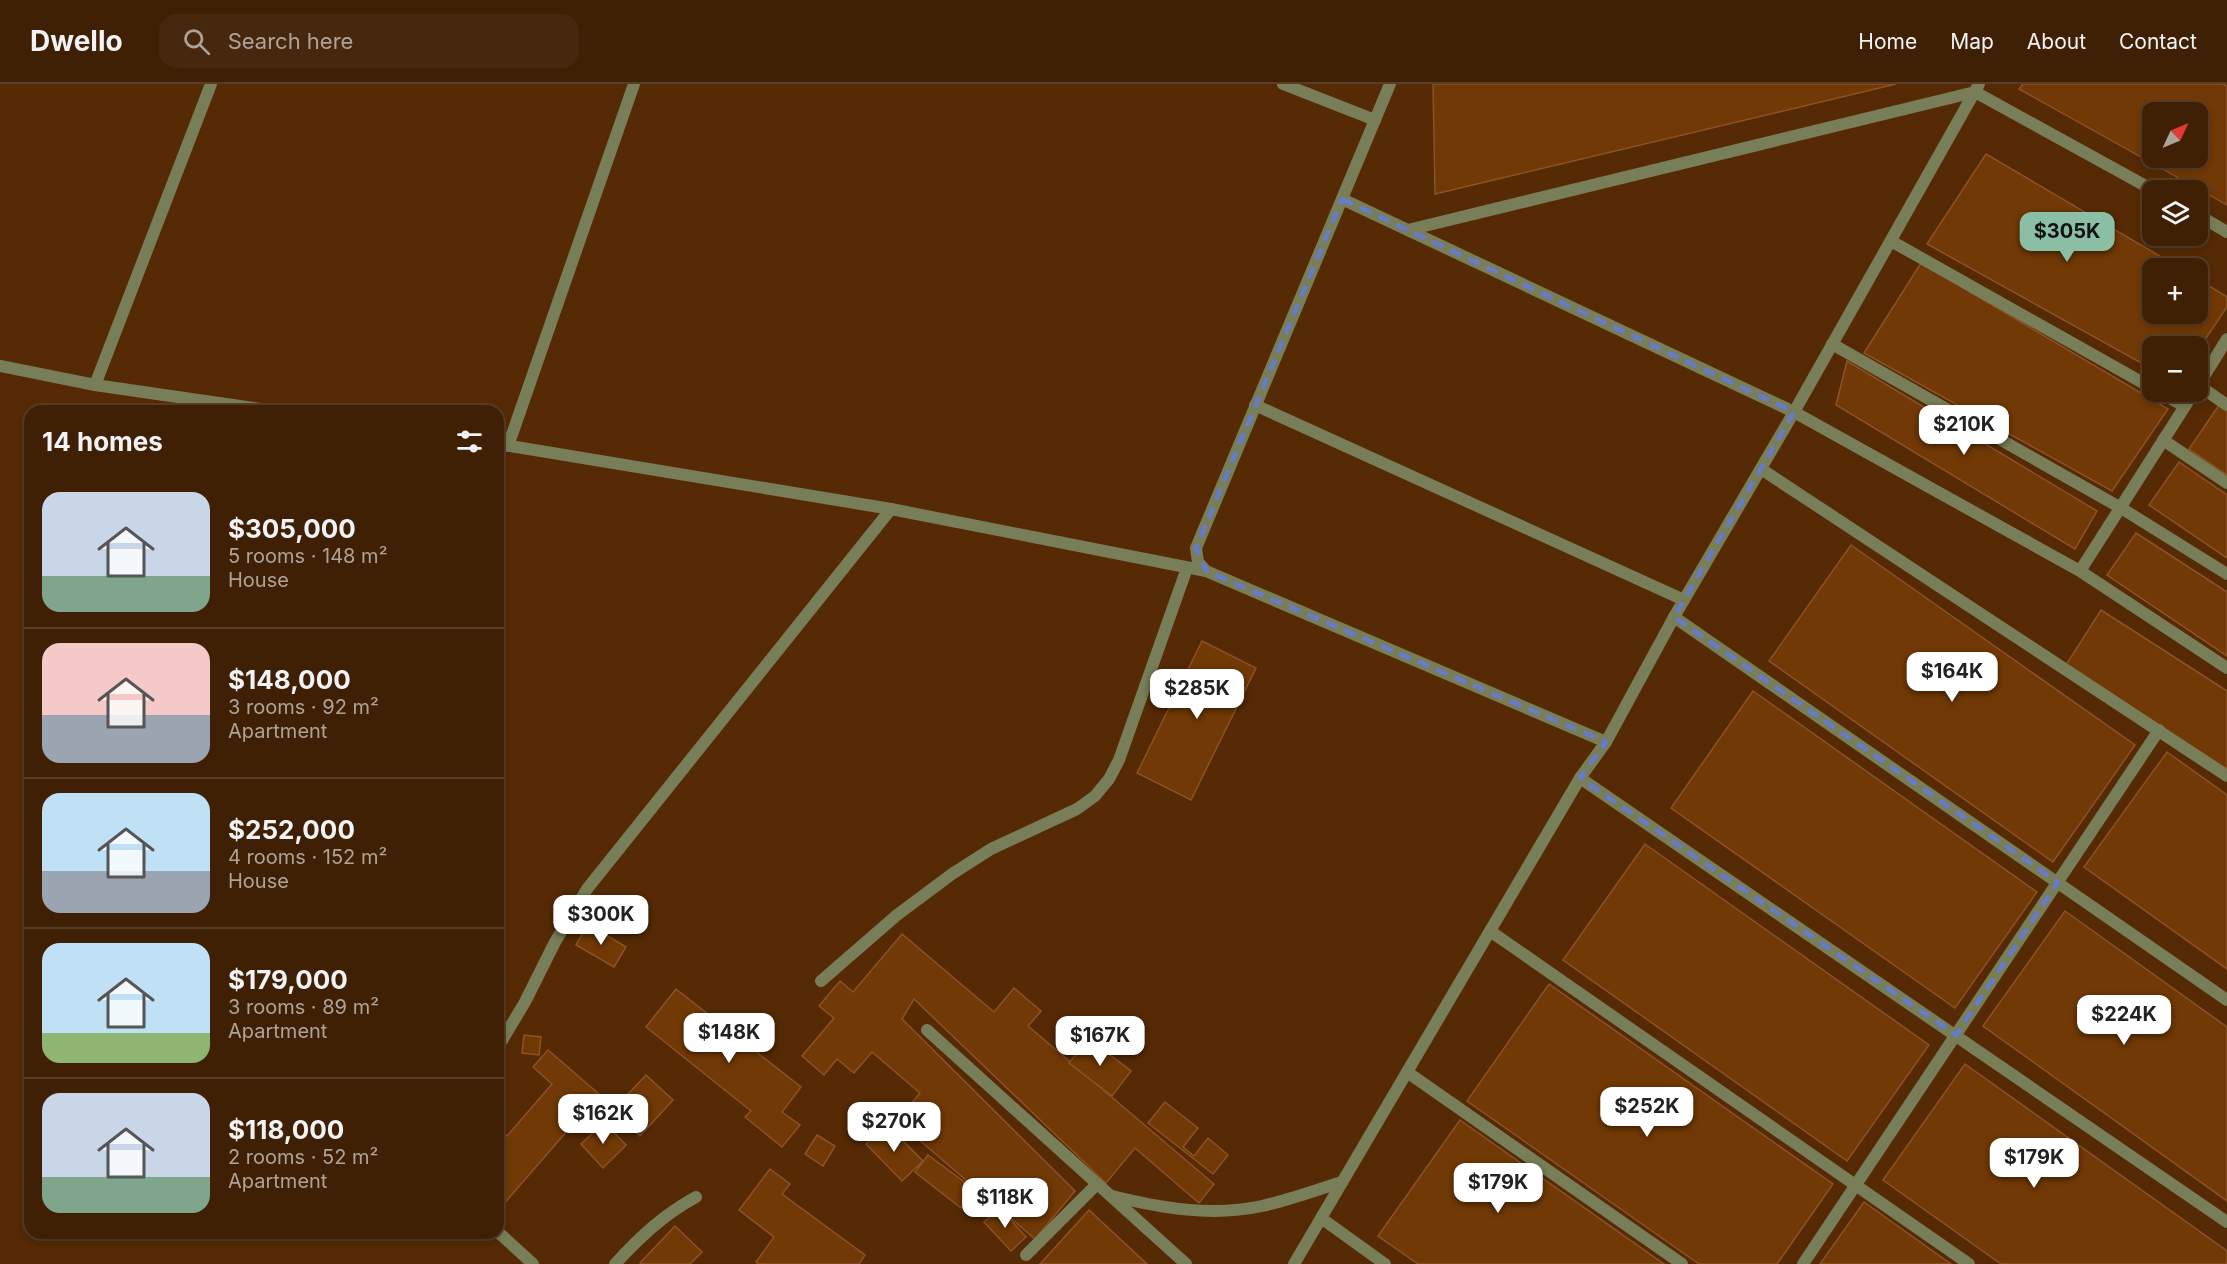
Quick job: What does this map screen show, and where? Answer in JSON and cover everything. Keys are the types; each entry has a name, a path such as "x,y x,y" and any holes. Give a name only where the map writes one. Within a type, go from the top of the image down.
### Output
{"street":[{"path":"95,385 211,84"},
{"path":"504,442 634,84"},
{"path":"1283,84 1375,120"},
{"path":"1206,571 1198,562 1196,548 1390,84"},
{"path":"1294,1264 1580,778 1606,742 1674,617 1794,412 1977,88"},
{"path":"1408,230 1977,88 2142,184"},
{"path":"1342,199 1794,412 2080,571 2227,668"},
{"path":"2208,221 2227,232"},
{"path":"1891,240 2142,382"},
{"path":"2208,369 2227,339"},
{"path":"1832,344 2121,508 2227,574"},
{"path":"0,366 95,385 233,405"},
{"path":"2208,392 2227,405"},
{"path":"2177,402 2184,406"},
{"path":"2080,571 2187,402"},
{"path":"1255,405 1684,600"},
{"path":"2163,440 2227,483"},
{"path":"504,445 891,509 1206,571 1606,742"},
{"path":"1761,469 2227,776"},
{"path":"504,1037 525,1002 555,942 587,889 891,509"},
{"path":"821,981 897,915 944,879 991,849 1077,810 1095,796 1109,779 1119,760 1187,568"},
{"path":"1674,617 2227,1000"},
{"path":"1803,1264 2159,730"},
{"path":"1580,778 2227,1222"},
{"path":"1490,931 1969,1264"},
{"path":"927,1030 1108,1196 1186,1264"},
{"path":"1407,1072 1682,1264"},
{"path":"1108,1196 1146,1205 1205,1211 1262,1206 1342,1182"},
{"path":"1026,1255 1096,1185"},
{"path":"615,1264 656,1222 696,1197"},
{"path":"1321,1218 1385,1264"},
{"path":"504,1237 533,1264"}],"highlighted area":[{"path":"1342,199 1794,412 1674,617 2058,882 1956,1035 1580,778 1606,742 1206,571 1196,548"}],"building":[{"path":"1433,84 1896,84 1435,194"},
{"path":"2023,84 2223,84 2227,86 2227,205 2208,194 2208,180 2182,180 2161,168 2208,168 2208,102 2142,102 2142,158 2019,89"},
{"path":"1986,154 2163,258 2142,258 2142,324 2208,324 2208,285 2227,297 2227,307 2207,336 2142,336 2142,363 1927,244"},
{"path":"1921,263 2142,394 2142,402 2156,402 2168,409 2112,491 1864,353"},
{"path":"1847,361 2097,511 2075,549 1836,405"},
{"path":"2219,405 2227,411 2227,475 2189,449"},
{"path":"2179,462 2227,495 2227,558 2149,505"},
{"path":"2136,533 2227,592 2227,656 2107,575"},
{"path":"1851,545 2135,745 2053,862 1769,661"},
{"path":"2101,610 2227,691 2227,769 2066,665"},
{"path":"1202,641 1256,668 1191,800 1137,773"},
{"path":"1753,691 2037,892 1955,1008 1671,808"},
{"path":"2167,752 2227,795 2227,969 2084,867"},
{"path":"1645,844 1929,1045 1847,1161 1563,960"},
{"path":"2065,911 2227,1027 2227,1201 1983,1026"},
{"path":"588,924 626,947 614,967 576,945"},
{"path":"902,934 994,1012 1014,988 1041,1011 1028,1026 1214,1184 1199,1203 1135,1148 1106,1183 914,999 902,1019 1075,1191 1035,1239 897,1121 920,1093 872,1052 854,1073 837,1059 824,1075 802,1056 834,1018 819,1006 840,981 853,992"},
{"path":"1549,984 1833,1184 1777,1264 1699,1264 1467,1101"},
{"path":"676,989 801,1087 782,1112 800,1125 782,1147 745,1117 751,1111 646,1027"},
{"path":"524,1035 541,1037 539,1055 522,1053"},
{"path":"1088,1038 1131,1071 1112,1096 1069,1063"},
{"path":"548,1050 599,1094 504,1204 504,1133 507,1136 552,1084 533,1067"},
{"path":"1965,1064 2227,1251 2227,1264 2001,1264 1883,1180"},
{"path":"646,1075 673,1100 640,1136 613,1110"},
{"path":"1165,1102 1198,1128 1183,1147 1194,1156 1208,1138 1228,1155 1213,1174 1148,1123"},
{"path":"1460,1120 1664,1264 1418,1264 1378,1236"},
{"path":"604,1122 626,1145 603,1168 581,1144"},
{"path":"886,1124 923,1161 902,1181 866,1144"},
{"path":"817,1135 835,1146 823,1166 805,1154"},
{"path":"928,1155 975,1190 961,1208 915,1172"},
{"path":"770,1169 790,1184 782,1194 865,1255 859,1264 758,1264 756,1262 774,1237 739,1210"},
{"path":"1864,1202 1951,1264 1820,1264"},
{"path":"1000,1208 1026,1237 1011,1251 984,1222"},
{"path":"1089,1210 1147,1264 1040,1264"},
{"path":"675,1226 702,1252 690,1264 641,1264 640,1263"}]}
